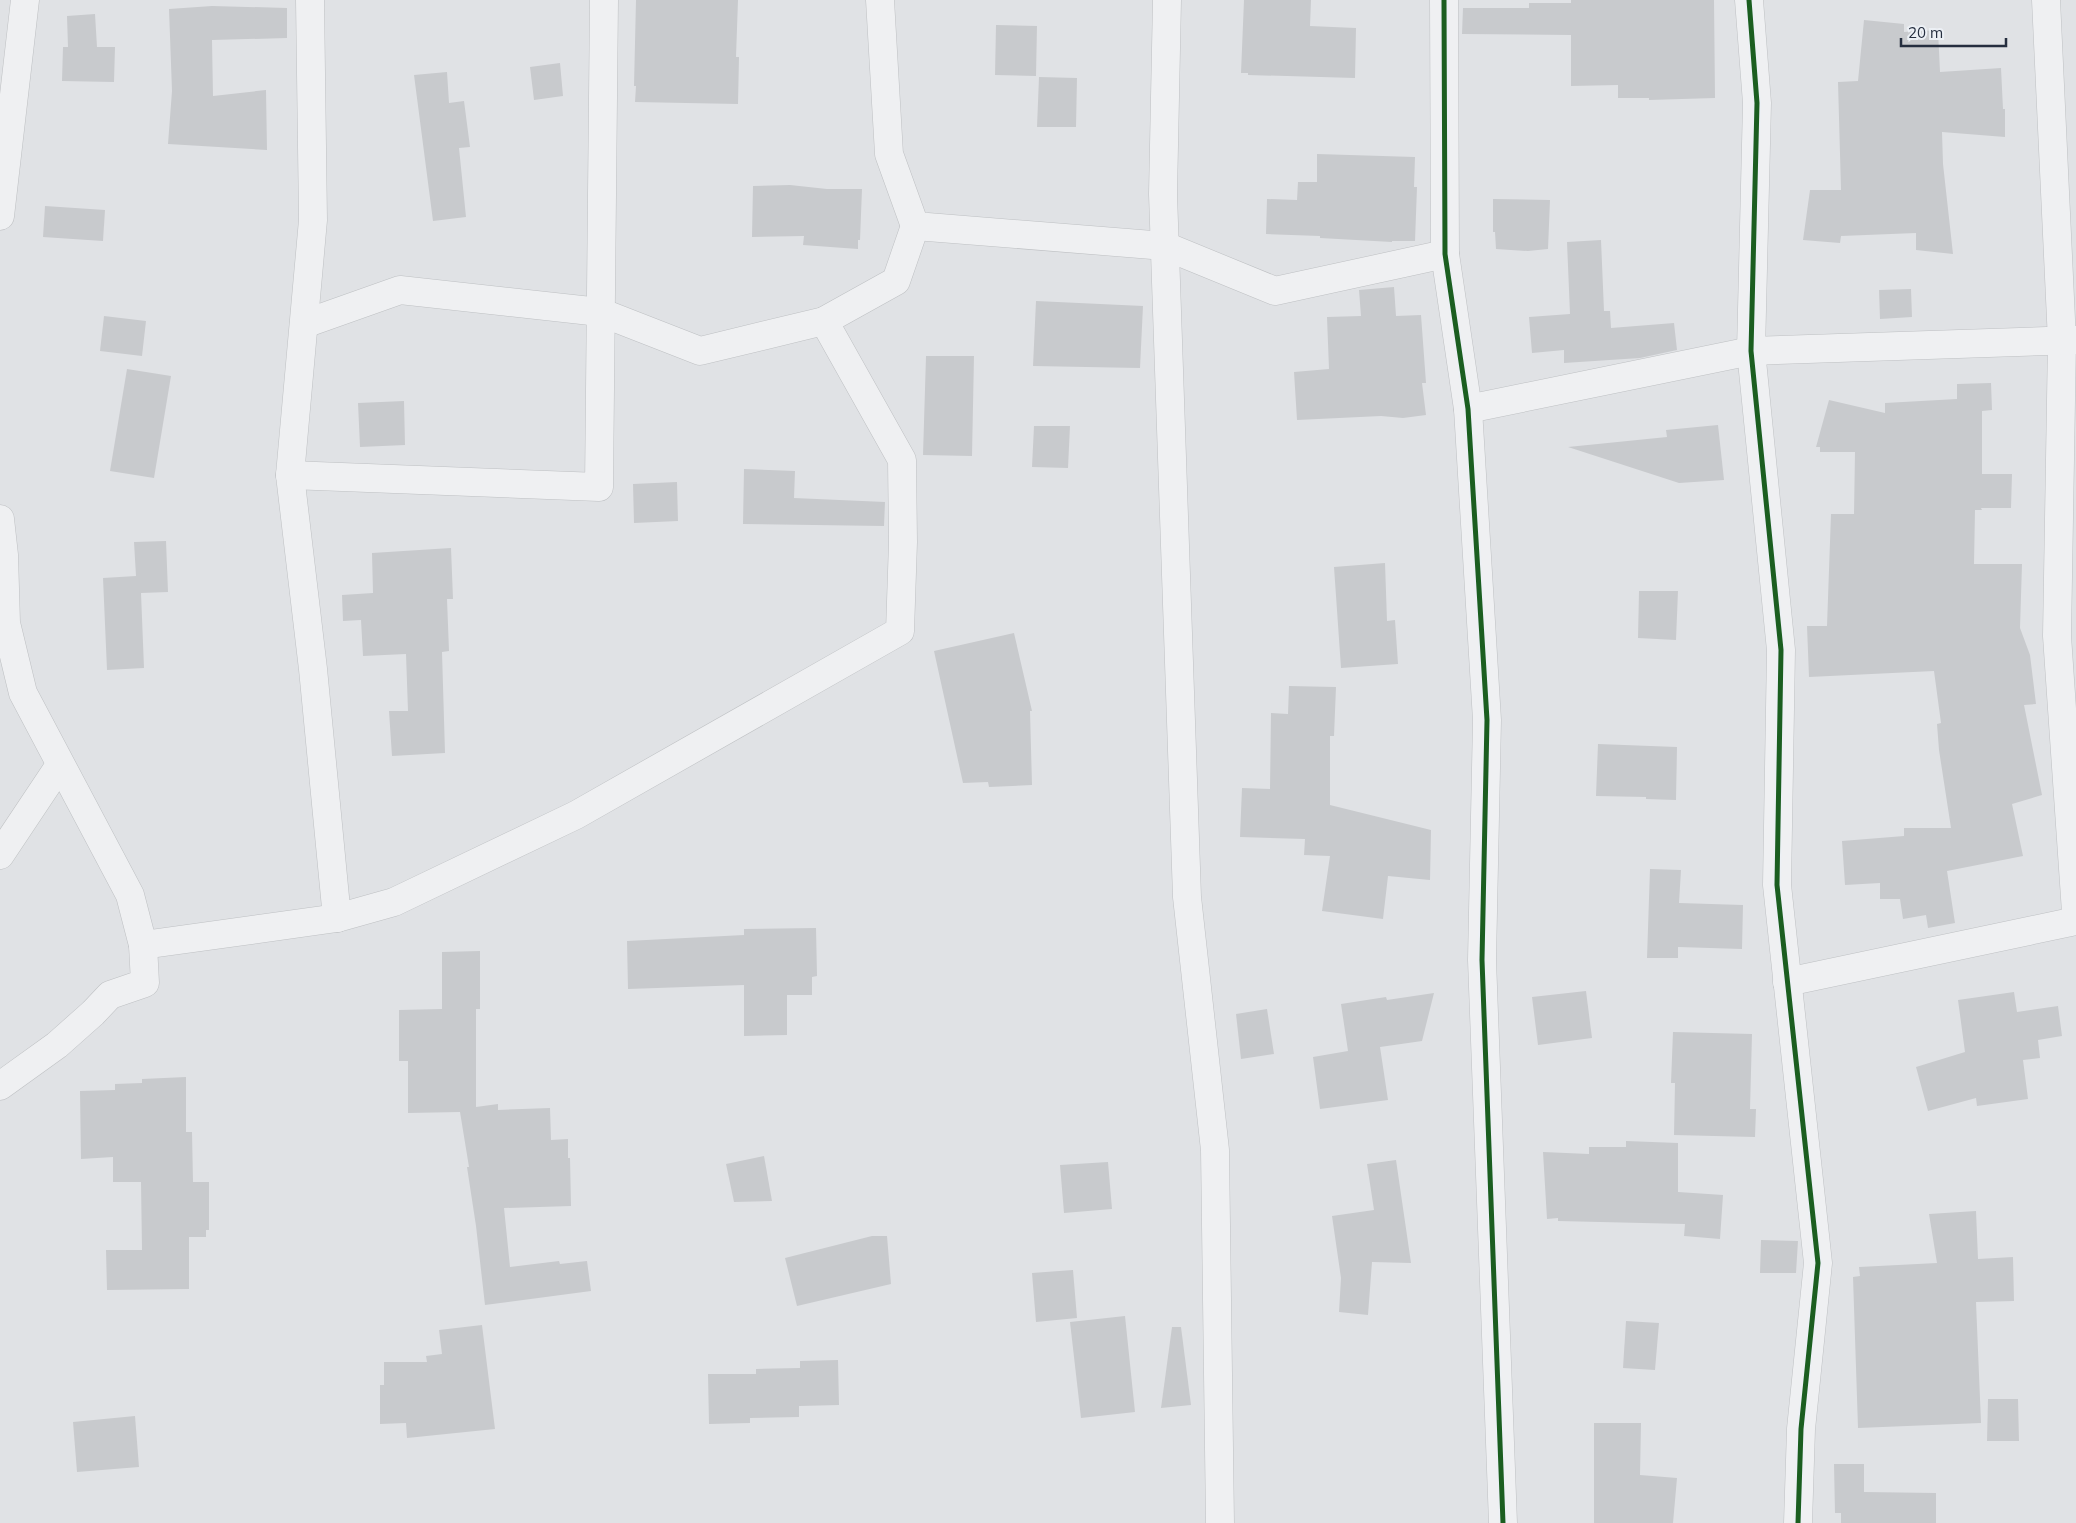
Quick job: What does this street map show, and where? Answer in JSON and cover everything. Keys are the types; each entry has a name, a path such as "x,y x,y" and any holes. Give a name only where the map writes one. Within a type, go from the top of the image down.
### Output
{"street":[{"path":"0,216 25,0"},
{"path":"310,0 313,220 290,475 314,678 336,918"},
{"path":"290,475 599,487 604,0"},
{"path":"304,324 400,290 600,312 700,351 824,321 896,281 915,226 889,154 880,0"},
{"path":"1167,0 1163,194 1187,897 1215,1150 1220,1523"},
{"path":"1444,0 1445,254 1468,409 1487,720 1482,960 1503,1523"},
{"path":"1749,0 1757,103 1752,351 1781,650 1777,885 1818,1263 1801,1429 1798,1523"},
{"path":"2046,0 2069,340 2057,636 2076,912"},
{"path":"915,226 1165,246 1275,291 1445,254"},
{"path":"143,945 336,918 394,902 576,815 900,631 903,542 902,460 824,321"},
{"path":"1468,409 1752,351 2069,340"},
{"path":"0,520 4,556 6,623 22,693 130,894 143,945 146,983 110,995 57,1045 0,1086"},
{"path":"0,855 60,765"},
{"path":"1787,982 2076,921"}],"building":[{"path":"636,0 738,0 736,57 739,57 738,104 635,102"},
{"path":"1244,0 1311,0 1310,26 1356,28 1355,78 1248,75 1248,73 1241,73"},
{"path":"1571,0 1714,0 1715,98 1649,100 1649,98 1618,98 1618,85 1571,86 1571,35 1462,34 1463,8 1529,8 1529,3 1571,3"},
{"path":"212,6 287,8 287,38 212,40 213,96 266,90 267,150 168,144 172,91 169,9"},
{"path":"95,14 97,47 115,47 114,82 62,81 63,47 68,47 67,16"},
{"path":"1864,20 1904,24 1904,32 1938,30 1940,72 2001,68 2003,109 2005,109 2005,137 1942,132 1943,164 1953,254 1916,250 1916,233 1841,236 1840,243 1803,240 1810,190 1841,190 1838,82 1858,81"},
{"path":"996,25 1037,26 1036,76 995,75"},
{"path":"560,63 563,96 534,100 530,67"},
{"path":"447,72 449,103 464,101 470,147 459,148 466,217 433,221 414,75"},
{"path":"1039,77 1077,78 1076,127 1037,127"},
{"path":"1317,154 1415,157 1414,187 1417,187 1415,241 1392,242 1266,234 1267,199 1297,200 1298,182 1317,182"},
{"path":"790,185 827,189 862,189 858,249 803,245 804,236 752,237 753,186"},
{"path":"1493,199 1550,200 1548,249 1528,251 1496,249 1495,232 1493,232"},
{"path":"45,206 105,210 103,241 43,237"},
{"path":"1601,240 1604,311 1610,311 1611,328 1674,323 1677,350 1640,358 1564,363 1564,350 1532,353 1529,317 1570,314 1567,242"},
{"path":"1394,287 1396,316 1421,315 1426,383 1422,383 1426,415 1403,418 1381,416 1297,420 1294,372 1329,369 1327,317 1361,316 1359,290"},
{"path":"1911,289 1912,317 1880,319 1879,290"},
{"path":"1036,301 1143,306 1140,368 1033,366"},
{"path":"104,316 146,321 142,356 100,351"},
{"path":"926,356 974,356 972,456 923,455"},
{"path":"127,369 171,376 154,478 110,471"},
{"path":"1991,383 1992,410 1982,411 1982,474 2012,474 2011,508 1981,508 1982,510 1975,510 1974,564 2022,564 2020,628 2030,655 2036,704 2024,705 2042,795 2012,804 2023,856 1947,871 1955,923 1928,928 1926,915 1903,919 1900,899 1880,899 1880,883 1845,885 1842,841 1904,836 1904,828 1951,828 1939,750 1937,724 1941,723 1934,671 1809,677 1807,626 1827,626 1831,514 1854,514 1855,452 1820,452 1820,447 1816,447 1829,400 1885,413 1885,403 1957,399 1957,384"},
{"path":"404,401 405,445 360,447 358,403"},
{"path":"1718,425 1724,480 1679,483 1568,447 1667,437 1666,430"},
{"path":"1034,426 1070,426 1068,468 1032,467"},
{"path":"744,469 795,471 794,498 885,502 884,526 743,524"},
{"path":"677,482 678,521 634,523 633,484"},
{"path":"166,541 168,592 141,593 144,668 107,670 103,578 136,576 134,542"},
{"path":"451,548 453,599 447,599 449,651 442,652 445,753 392,756 389,711 408,711 406,654 363,656 361,620 343,621 342,595 373,593 372,553"},
{"path":"1385,563 1387,621 1395,620 1398,664 1341,668 1334,567"},
{"path":"1639,591 1678,591 1676,640 1638,638"},
{"path":"1014,633 1032,711 1030,711 1032,785 989,787 988,782 963,783 934,651"},
{"path":"1289,686 1336,687 1334,736 1330,736 1330,805 1431,830 1430,880 1388,876 1383,919 1322,911 1330,856 1304,855 1305,839 1240,837 1242,788 1270,789 1271,713 1288,714"},
{"path":"1598,744 1677,747 1676,800 1596,796"},
{"path":"1650,869 1681,870 1679,903 1743,905 1742,949 1678,947 1678,958 1647,958"},
{"path":"816,928 817,976 812,977 812,995 787,995 787,1035 744,1036 744,985 628,989 627,941 744,935 744,929"},
{"path":"480,951 480,1009 476,1009 476,1107 498,1104 498,1110 550,1108 551,1140 568,1139 568,1158 570,1158 571,1206 504,1208 510,1267 559,1261 560,1264 587,1261 591,1291 485,1305 467,1167 469,1167 460,1112 408,1113 408,1061 399,1061 399,1010 442,1009 442,952"},
{"path":"1586,991 1592,1038 1538,1045 1532,997"},
{"path":"2014,992 2017,1012 2058,1006 2062,1036 2038,1040 2040,1058 2023,1060 2028,1099 1977,1106 1976,1098 1928,1111 1916,1067 1965,1052 1958,1000"},
{"path":"1434,993 1422,1041 1380,1047 1388,1100 1320,1109 1313,1057 1348,1051 1341,1004 1386,997 1387,1000"},
{"path":"1267,1009 1274,1054 1241,1059 1236,1014"},
{"path":"1673,1032 1752,1034 1750,1109 1756,1109 1755,1137 1674,1135 1675,1083 1671,1083"},
{"path":"186,1077 186,1132 192,1132 193,1182 209,1182 209,1230 206,1230 206,1237 189,1237 189,1289 107,1290 106,1250 142,1250 141,1182 113,1182 113,1157 81,1159 80,1091 115,1090 115,1084 142,1083 142,1079"},
{"path":"1626,1141 1678,1143 1678,1192 1723,1195 1720,1239 1684,1236 1685,1224 1558,1221 1558,1218 1547,1219 1543,1152 1589,1154 1589,1147 1626,1147"},
{"path":"764,1156 772,1201 734,1202 726,1164"},
{"path":"1396,1160 1411,1263 1372,1262 1368,1315 1339,1312 1341,1278 1332,1216 1374,1210 1367,1164"},
{"path":"1108,1162 1112,1209 1064,1213 1060,1165"},
{"path":"1976,1211 1978,1259 2013,1257 2014,1301 1976,1302 1981,1423 1858,1428 1853,1277 1860,1276 1859,1267 1937,1263 1929,1214"},
{"path":"872,1236 887,1236 891,1284 797,1306 785,1258"},
{"path":"1761,1240 1798,1241 1796,1273 1760,1273"},
{"path":"1073,1270 1077,1318 1036,1322 1032,1273"},
{"path":"1125,1316 1135,1412 1081,1418 1070,1322"},
{"path":"1626,1321 1659,1323 1655,1370 1623,1368"},
{"path":"482,1325 495,1429 407,1438 406,1423 380,1424 380,1385 384,1385 384,1362 427,1362 426,1356 442,1354 439,1330"},
{"path":"1172,1327 1181,1327 1191,1405 1161,1408"},
{"path":"838,1360 839,1405 799,1406 799,1417 750,1418 750,1423 709,1424 708,1374 756,1374 756,1369 800,1368 800,1361"},
{"path":"1988,1399 2018,1399 2019,1441 1987,1441"},
{"path":"135,1416 139,1467 77,1472 73,1422"},
{"path":"1594,1423 1641,1423 1640,1475 1677,1478 1673,1523 1594,1523"},
{"path":"1834,1464 1864,1464 1864,1492 1936,1493 1936,1523 1841,1523 1841,1513 1835,1513"}],"cycle path":[{"path":"1444,0 1445,254 1468,409 1487,720 1482,960 1503,1523"},
{"path":"1749,0 1757,103 1751,351 1781,650 1777,885 1818,1263 1801,1429 1798,1523"}]}
